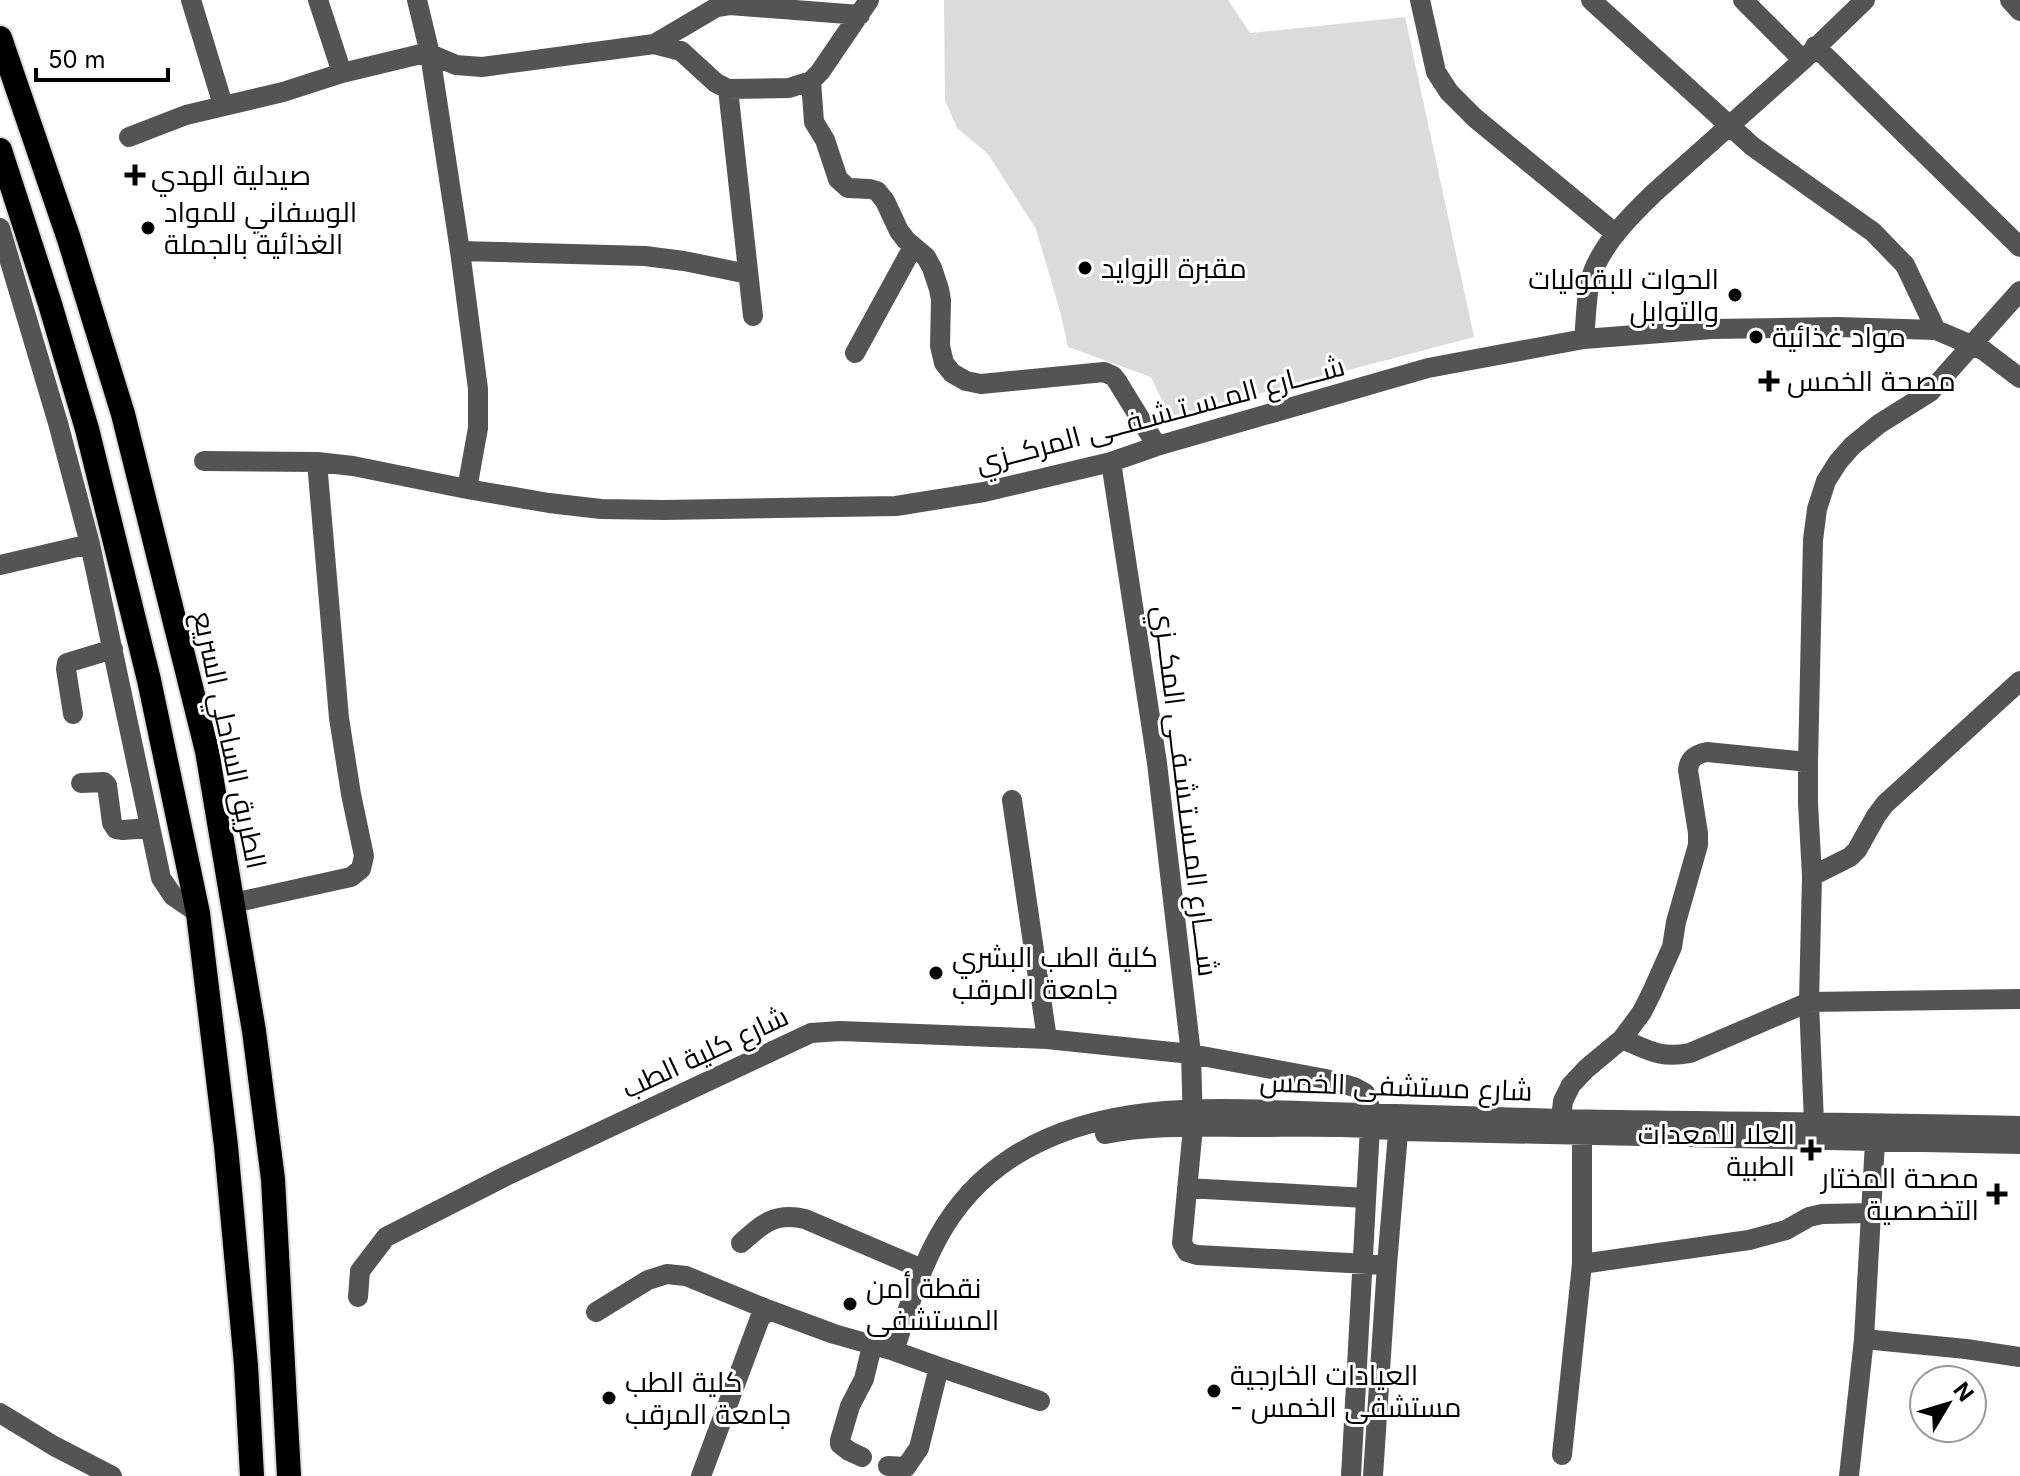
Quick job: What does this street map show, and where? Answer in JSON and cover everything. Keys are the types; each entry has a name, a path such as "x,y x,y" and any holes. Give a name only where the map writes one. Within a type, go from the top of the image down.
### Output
{"highway":[{"name":"الطريق الساحلي السريع","path":"0,38 69,239 123,414 207,751 254,1031 273,1179 289,1465"},
{"path":"0,150 87,429 149,680 198,913 226,1146 246,1365 252,1476"}],"street":[{"path":"191,0 223,105"},
{"path":"318,0 342,73"},
{"path":"417,0 430,54 478,389 478,428 467,489"},
{"path":"1420,0 1436,72 1449,92 1475,118 1616,234"},
{"path":"1591,0 1729,125 1783,169 1873,232 1905,265 1936,330"},
{"path":"1743,0 1809,53 2020,247"},
{"path":"1584,339 1590,282 1616,234 1634,213 1865,0"},
{"path":"2010,0 2020,11"},
{"path":"654,44 717,7 864,8"},
{"path":"129,137 186,115 421,54 430,54 456,65 482,67 654,44 681,51 716,83 728,89 789,88 811,81 820,72 864,8"},
{"path":"811,81 814,122 825,140 838,179 848,188 877,191 899,231 926,257 936,278 941,300 940,346 944,363 952,373 966,381 981,384 1104,372 1117,381 1157,446"},
{"path":"728,89 753,316"},
{"path":"0,228 90,544 161,878 178,901 198,913"},
{"path":"855,353 913,247"},
{"path":"460,251 645,256 748,274"},
{"path":"1814,1122 1809,1002 1812,876 1808,762 1813,540 1817,509 1826,481 1852,446 1879,424 1930,392 2020,291"},
{"name":"شــــارع المـسـتـشـفــى المركــزي","path":"204,461 317,462 549,503 601,509 896,506 984,492 1111,462 1428,368 1584,339 1725,329 1838,327 1936,330 1983,350 2020,378"},
{"path":"233,903 351,877 361,869 364,856 339,718 317,462"},
{"name":"شــــارع المـسـتـشـفــى المكــزي","path":"1111,462 1157,763 1191,1054 1193,1118 1181,1238 1184,1248 1192,1254 1363,1264"},
{"path":"0,565 90,544"},
{"path":"73,714 67,663 113,649"},
{"path":"1812,876 1850,857 1885,804 2020,681"},
{"path":"1561,1119 1563,1101 1571,1085 1622,1039 1642,1012 1672,947 1676,922 1696,855 1698,833 1688,770 1693,757 1707,752 1808,762"},
{"path":"81,783 104,782 107,785 112,823 116,829 150,828"},
{"path":"1012,800 1047,1039"},
{"path":"1622,1039 1655,1053 1677,1056 1809,1002 2020,999"},
{"name":"شارع كلية الطب","path":"358,1297 360,1271 386,1237 506,1176 811,1033 840,1031 1047,1039 1191,1054 1354,1087 1365,1093 1371,1120"},
{"name":"شارع مستشفى الخمس","path":"900,1354 922,1269 939,1232 957,1206 981,1181 1011,1158 1047,1138 1120,1117 1371,1120 1582,1135 2020,1144"},
{"name":"شارع مستشفى الخمس","path":"900,1354 945,1250 967,1214 990,1191 1018,1169 1052,1150 1089,1137 1193,1118"},
{"name":"شارع مستشفى الخمس","path":"1399,1122 1561,1119 2020,1126"},
{"path":"1351,1476 1371,1120"},
{"path":"1373,1476 1399,1122"},
{"path":"1562,1455 1582,1264 1582,1135"},
{"path":"1849,1476 1864,1339 1875,1142"},
{"path":"1187,1188 1366,1198"},
{"path":"1582,1264 1749,1240 1786,1230 1809,1217 1822,1214 1871,1213"},
{"path":"741,1243 767,1222 794,1217 922,1269"},
{"path":"1363,1264 1387,1265"},
{"path":"596,1312 648,1280 667,1274 686,1276 834,1334 1040,1401"},
{"path":"701,1476 760,1318 769,1310"},
{"path":"1864,1339 2020,1357"},
{"path":"862,1457 844,1448 840,1440 850,1406 864,1379 872,1346"},
{"path":"888,1466 906,1467 919,1448 939,1367"},
{"path":"0,1413 112,1476"},
{"path":"289,1465 303,1476"}],"shaded area":[{"path":"944,0 1228,0 1250,33 1405,17 1474,337 1170,417 1151,377 1068,347 1036,229 988,154 957,128 945,100"}],"place":[{"name":"صيدلية الهدي","path":"135,175"},
{"name":"الوسفاني للمواد الغذائية بالجملة","path":"148,228"},
{"name":"مقبرة الزوايد","path":"1085,268"},
{"name":"الحوات للبقوليات والتوابل","path":"1735,295"},
{"name":"مواد غذائية","path":"1756,337"},
{"name":"مصحة الخمس","path":"1769,381"},
{"name":"كلية الطب البشري جامعة المرقب","path":"936,973"},
{"name":"العلا للمعدات الطبية","path":"1811,1150"},
{"name":"مصحة المختار التخصصية","path":"1997,1194"},
{"name":"نقطة أمن المستشفى","path":"850,1304"},
{"name":"العيادات الخارجية - مستشفى الخمس","path":"1214,1391"},
{"name":"كلية الطب جامعة المرقب","path":"609,1398"}]}
